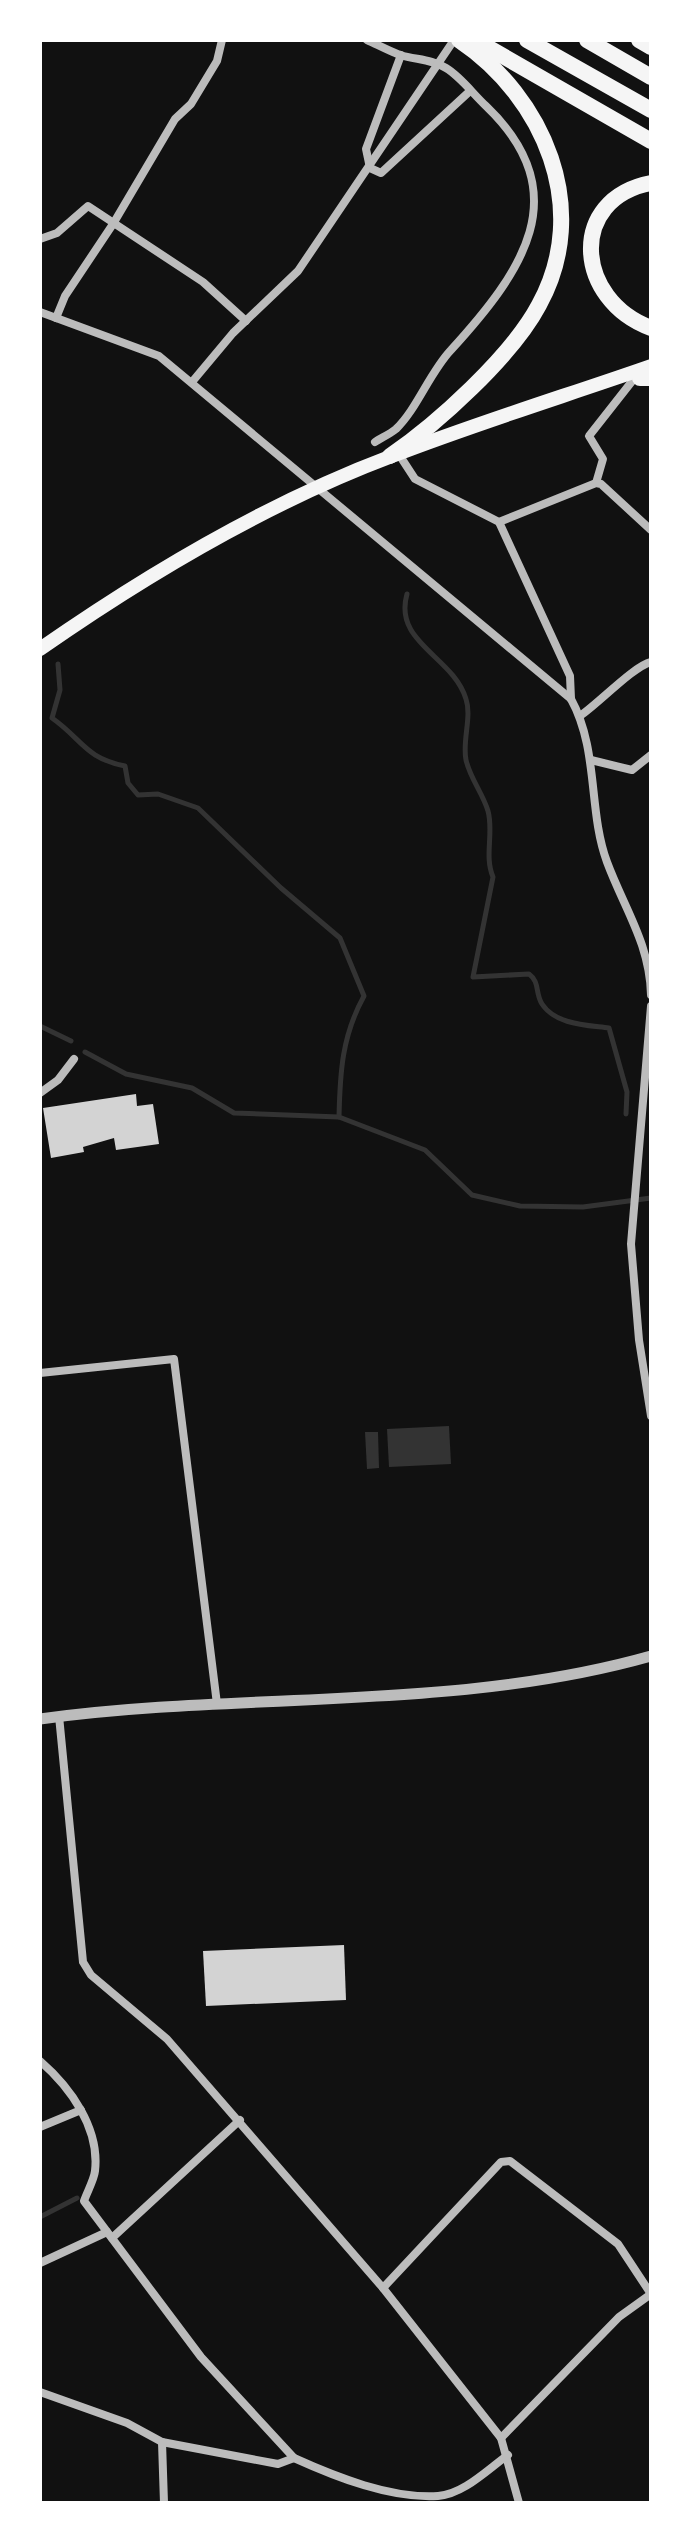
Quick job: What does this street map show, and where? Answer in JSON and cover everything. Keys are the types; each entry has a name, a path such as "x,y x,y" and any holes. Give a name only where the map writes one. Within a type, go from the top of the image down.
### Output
{"highway":[{"path":"394,455 431,425 524,330 540,304 558,253 561,204 558,178 542,132 531,111 498,70 457,40"},
{"path":"475,40 651,141"},
{"path":"527,40 651,110"},
{"path":"587,40 651,77"},
{"path":"639,40 651,47"},
{"path":"651,183 626,192 603,214 595,229 591,259 593,276 611,304 624,315 651,328"},
{"path":"572,394 645,376"},
{"path":"40,649 136,583 318,488 394,455 572,394 645,376"}],"street":[{"path":"56,318 65,296 113,224 175,119 191,104 217,61 222,40"},
{"path":"367,40 401,55 427,58 449,70 513,135 527,158 536,185 535,213 526,240 487,312 448,353 396,429 375,442"},
{"path":"192,382 246,321 298,271 457,40"},
{"path":"370,168 366,149 401,55"},
{"path":"370,168 381,173 470,91"},
{"path":"40,239 57,233 88,206 203,282 246,321"},
{"path":"40,312 159,356 571,699 580,716 591,760 606,860 639,932 650,968 651,995"},
{"path":"596,483 603,459 589,436 645,376"},
{"path":"394,455 415,479 499,522 570,676 571,699"},
{"path":"499,522 596,483"},
{"path":"596,483 610,491 651,530"},
{"path":"580,716 608,696 640,665 651,662"},
{"path":"591,760 632,770 651,755"},
{"path":"651,1006 631,1244 639,1340 651,1416"},
{"path":"40,1093 58,1080 74,1059"},
{"path":"40,1373 174,1359 217,1704"},
{"path":"40,1719 515,1684 602,1670 651,1656"},
{"path":"59,1716 83,1962 91,1975 167,2039 383,2288 501,2438 519,2503"},
{"path":"40,2061 74,2094 90,2133 95,2171 84,2201 201,2357 294,2458 358,2483 440,2496 467,2485 508,2455"},
{"path":"40,2127 81,2110"},
{"path":"40,2263 110,2235 240,2120"},
{"path":"383,2288 501,2162 510,2161 618,2244 651,2294 619,2317 501,2438"},
{"path":"40,2392 127,2423 162,2442 278,2464 294,2458"},
{"path":"162,2442 164,2503"}],"shaded area":[{"path":"449,1426 451,1464 389,1467 387,1429"},
{"path":"365,1432 378,1432 379,1468 367,1469"}],"building":[{"path":"136,1094 137,1106 153,1104 159,1144 116,1150 114,1138 83,1147 84,1152 51,1158 43,1108"},
{"path":"344,1945 346,2000 206,2006 203,1951"}],"waterway":[{"path":"407,594 405,611 408,625 449,671 466,699 466,760 490,819 489,861 493,877 473,977 529,974 535,981 542,1004 555,1016 572,1023 609,1028 627,1092 626,1114"},
{"path":"58,664 60,690 52,718 92,753 125,766 128,783 138,795 158,794 198,808 281,888 340,938 364,996 351,1025 344,1055 339,1117 425,1150 472,1195 520,1206 583,1207 651,1198"},
{"path":"40,1026 71,1041"},
{"path":"85,1052 126,1074 192,1088 234,1113 339,1117"},
{"path":"40,2217 77,2198"}]}
